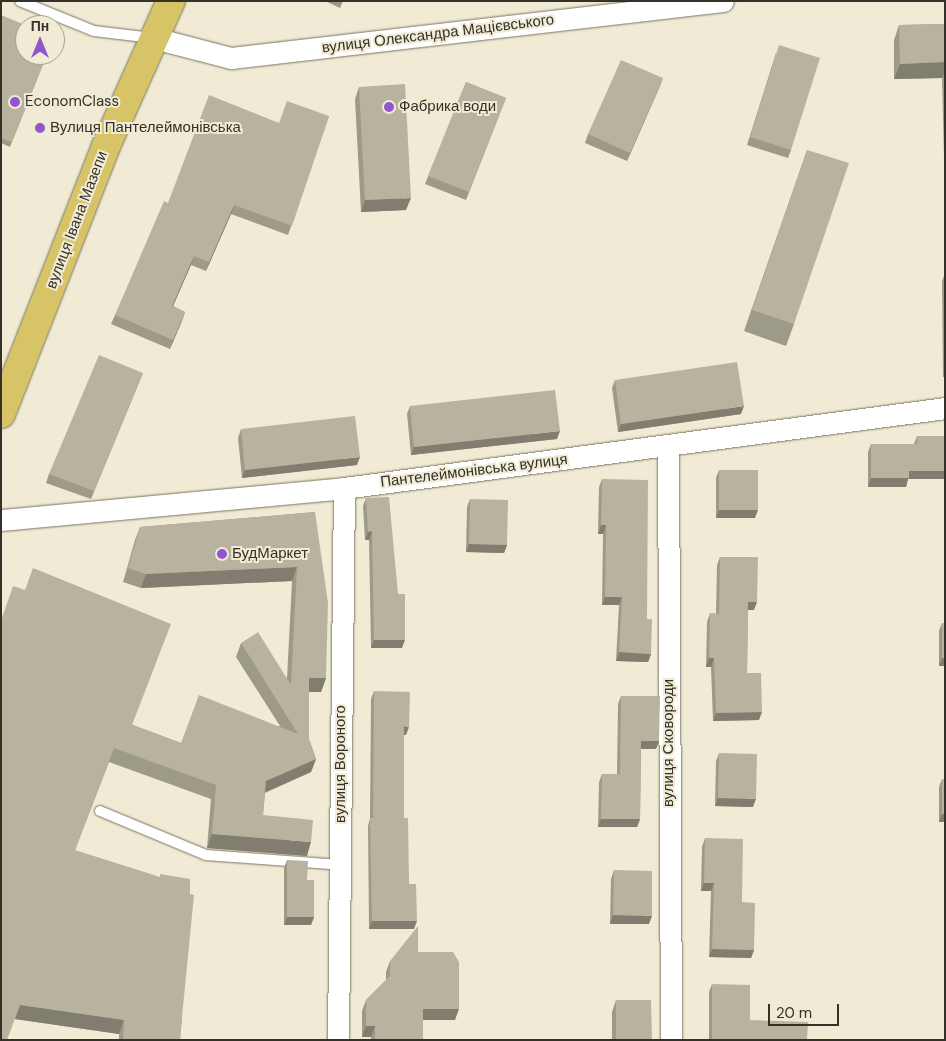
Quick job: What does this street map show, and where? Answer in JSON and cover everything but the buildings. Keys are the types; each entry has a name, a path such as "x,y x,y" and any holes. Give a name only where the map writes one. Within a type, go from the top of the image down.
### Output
{"main road":[{"name":"вулиця Івана Мазепи","path":"1,414 106,146 171,1"}],"street":[{"name":"вулиця Олександра Мацієвського","path":"154,38 231,58 723,1"},
{"name":"Пантелеймонівська вулиця","path":"1,520 344,488 945,408"},
{"name":"вулиця Сковороди","path":"668,446 671,1040"},
{"name":"вулиця Вороного","path":"338,1040 344,488"}],"lane":[{"path":"20,1 94,31 154,38"},
{"path":"100,812 206,855 341,865"}],"place":[{"name":"EconomClass","path":"15,102"},
{"name":"Фабрика води","path":"389,107"},
{"name":"Вулиця Пантелеймонівська","path":"40,128"},
{"name":"БудМаркет","path":"222,554"}]}
